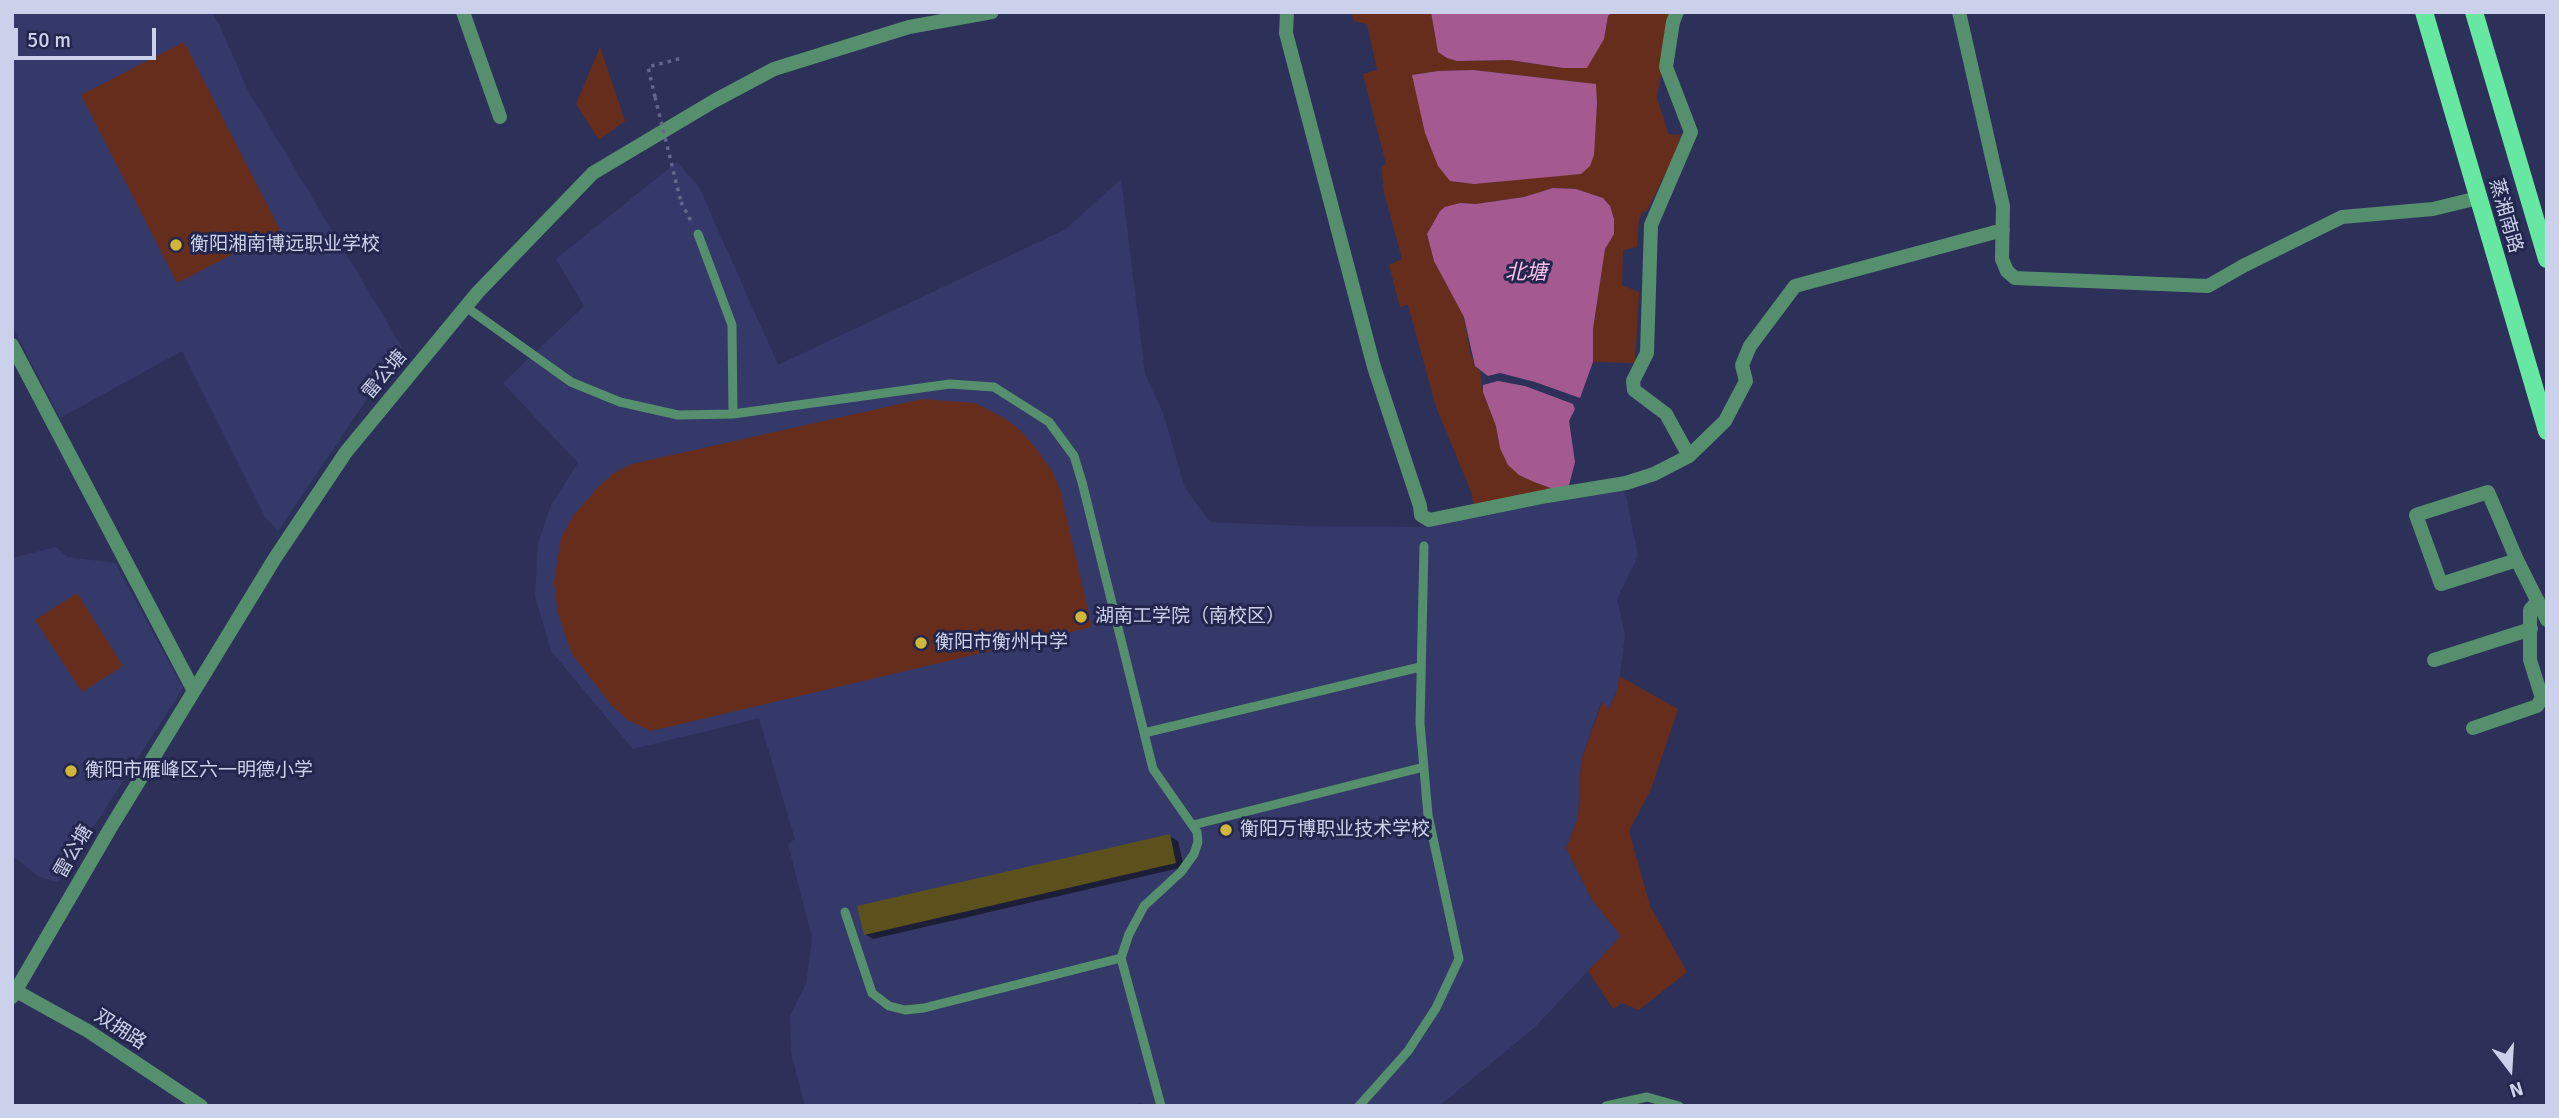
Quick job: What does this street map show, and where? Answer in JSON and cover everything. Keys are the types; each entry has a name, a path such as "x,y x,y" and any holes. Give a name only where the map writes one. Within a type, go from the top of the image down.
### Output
{"main road":[{"name":"蒸湘南路","path":"2424,12 2547,431"},
{"name":"蒸湘南路","path":"2473,12 2547,259"}],"street":[{"path":"463,12 500,117"},
{"name":"雷公塘","path":"14,994 275,558 346,452 466,307 593,173 714,101 774,69 909,27 992,12"},
{"path":"1287,12 1286,33 1367,341 1421,514 1429,520 1626,483 1654,474 1689,456 1725,421 1746,381 1742,366 1750,346 1795,286 2003,230"},
{"path":"1677,12 1666,67 1691,132 1651,225 1647,353 1633,381 1634,390 1666,414 1689,456"},
{"path":"1959,12 2003,206 2002,260 2007,271 2015,278 2208,286 2342,217 2433,209 2478,198"},
{"path":"12,345 194,691"},
{"path":"2517,560 2441,583 2416,514 2487,492 2547,620"},
{"path":"2473,728 2537,706 2542,698 2530,660 2530,610 2538,601"},
{"path":"2434,660 2531,629"},
{"name":"双拥路","path":"14,994 88,1031 201,1106"}],"lane":[{"path":"698,234 732,325 733,414"},
{"path":"466,307 571,382 620,402 678,415 733,414 950,384 994,387 1049,422 1074,456 1082,482 1153,769 1193,825 1198,842 1194,855 1181,872 1144,906 1129,934 1121,958 1161,1106"},
{"path":"1359,1106 1408,1051 1436,1008 1459,960 1428,815 1420,723 1424,547"},
{"path":"1144,733 1420,667"},
{"path":"1193,825 1424,766"},
{"path":"845,912 872,993 888,1006 905,1010 924,1008 1121,958"},
{"path":"1606,1106 1647,1097 1679,1106"}],"path":[{"path":"682,58 648,67 681,202 698,234"}],"shaded area":[{"name":"衡阳湘南博远职业学校","path":"12,12 211,12 219,24 247,89 402,347 278,531 265,517 182,351 60,418 12,326"},
{"path":"1352,12 1431,12 1438,51 1447,58 1457,61 1510,60 1563,68 1604,39 1608,16 1612,12 1671,12 1657,98 1669,135 1681,134 1676,151 1647,211 1643,212 1639,219 1637,247 1623,250 1622,285 1639,292 1635,363 1593,362 1593,329 1605,249 1614,233 1610,206 1603,198 1576,189 1553,188 1524,197 1476,204 1460,203 1440,211 1427,234 1434,261 1464,317 1470,352 1480,371 1483,392 1496,426 1500,448 1534,482 1559,491 1473,506 1472,494 1436,407 1408,305 1400,307 1389,265 1402,259 1384,192 1381,166 1386,164 1363,74 1377,70 1367,24 1353,21","holes":["1473,70 1595,84 1412,75"]},
{"path":"184,42 280,230 177,283 81,95"},
{"path":"600,47 625,121 599,140 576,104"},
{"name":"湖南工学院（南校区）","path":"677,162 699,187 778,365 1066,229 1121,179 1145,374 1163,413 1185,488 1210,522 1426,527 1622,489 1626,496 1638,556 1617,599 1625,635 1618,688 1608,710 1601,702 1581,761 1578,818 1566,848 1592,900 1621,936 1534,1028 1439,1106 1143,1106 1141,1102 1132,1106 805,1106 791,1053 790,1016 806,984 812,938 788,844 795,839 759,718 633,749 551,651 535,596 538,544 551,505 578,463 503,383 584,306 556,259"},
{"path":"922,399 975,403 1006,419 1022,432 1037,450 1052,471 1060,489 1092,627 651,731 628,720 612,706 572,654 558,614 554,582 561,538 573,516 598,487 614,473 632,464"},
{"name":"衡阳市雁峰区六一明德小学","path":"56,547 68,557 115,563 183,688 58,882 39,877 12,855 12,558"},
{"path":"77,593 123,666 82,692 35,620"},
{"path":"1619,676 1678,709 1651,789 1629,831 1650,906 1687,972 1639,1010 1622,1003 1613,1009 1588,971 1621,936 1592,900 1566,848 1578,818 1581,761 1602,702 1609,709 1618,688"}],"water":[{"path":"1431,12 1612,12 1608,16 1604,39 1587,68 1563,68 1510,60 1457,61 1447,58 1438,52"},
{"path":"1473,70 1596,84 1594,155 1590,166 1581,174 1474,184 1450,181 1438,166 1425,133 1412,75"},
{"name":"北塘","path":"1553,188 1576,189 1603,198 1610,206 1614,219 1614,234 1605,249 1593,329 1593,362 1580,398 1500,373 1488,376 1475,366 1464,317 1434,261 1427,234 1445,207 1524,197"},
{"path":"1498,381 1525,386 1573,404 1575,409 1569,421 1575,462 1568,489 1559,491 1534,482 1519,475 1508,465 1483,392 1483,385"}],"building":[{"path":"1170,834 1176,863 864,935 857,906"}],"place":[{"name":"衡阳湘南博远职业学校","path":"176,245"},
{"name":"湖南工学院（南校区）","path":"1081,617"},
{"name":"衡阳市衡州中学","path":"921,643"},
{"name":"衡阳市雁峰区六一明德小学","path":"71,771"},
{"name":"衡阳万博职业技术学校","path":"1226,830"}]}
